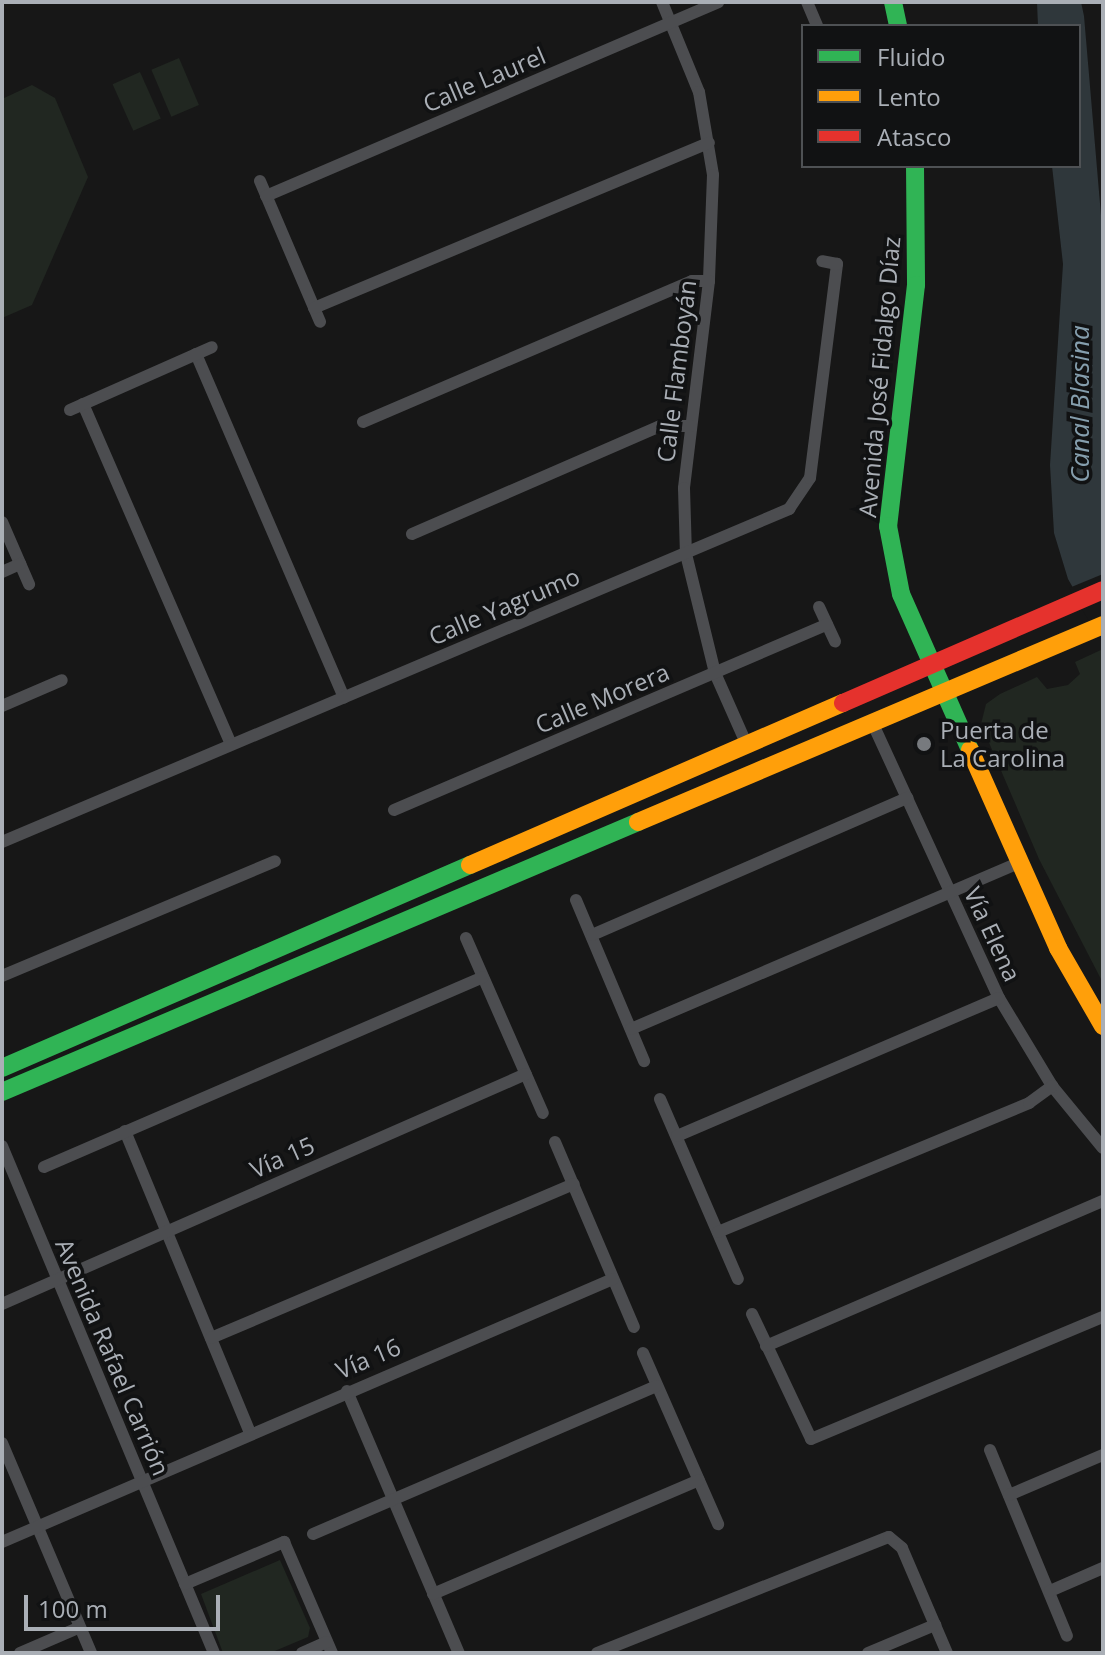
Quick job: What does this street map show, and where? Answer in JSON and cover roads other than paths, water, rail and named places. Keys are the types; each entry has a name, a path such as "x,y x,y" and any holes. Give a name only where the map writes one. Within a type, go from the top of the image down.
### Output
{"main road":[{"path":"893,2 898,24"},
{"name":"Avenida José Fidalgo Díaz","path":"915,168 916,285 888,526 901,594 1058,948 1103,1026"},
{"path":"2,1068 1103,590"},
{"path":"2,1092 1103,625"}],"street":[{"name":"Calle Flamboyán","path":"662,2 699,92 709,143 713,195 709,281 684,488 686,554 715,673 746,743"},
{"name":"Calle Laurel","path":"266,196 718,2"},
{"path":"807,2 816,24"},
{"path":"314,308 709,143"},
{"path":"260,181 320,322"},
{"name":"Calle Yagrumo","path":"2,842 789,509 802,496 810,478 837,264 822,261"},
{"path":"363,422 692,281 709,281"},
{"path":"70,410 212,347"},
{"path":"196,354 344,697"},
{"path":"83,404 231,744"},
{"path":"412,534 660,426 691,426"},
{"path":"2,522 29,584"},
{"path":"2,572 20,564"},
{"path":"819,607 835,642"},
{"name":"Calle Morera","path":"394,810 827,624"},
{"path":"2,706 62,680"},
{"name":"Vía Elena","path":"872,722 999,998 1052,1086 1103,1148"},
{"path":"592,935 907,798"},
{"path":"2,976 275,861"},
{"path":"631,1029 1019,863"},
{"path":"576,900 644,1061"},
{"path":"466,938 543,1113"},
{"path":"44,1167 483,977"},
{"path":"677,1136 999,998"},
{"name":"Vía 15","path":"2,1304 526,1074"},
{"path":"718,1232 1029,1103 1052,1086"},
{"path":"660,1099 738,1279"},
{"path":"125,1131 250,1433"},
{"path":"555,1142 634,1327"},
{"name":"Avenida Rafael Carrión","path":"2,1146 55,1280 214,1653"},
{"path":"211,1338 574,1184"},
{"path":"766,1346 1103,1201"},
{"name":"Vía 16","path":"2,1542 613,1279"},
{"path":"752,1314 806,1433 817,1438 1103,1317"},
{"path":"643,1353 718,1524"},
{"path":"313,1534 657,1386"},
{"path":"347,1391 459,1653"},
{"path":"2,1443 91,1653"},
{"path":"990,1450 1067,1636"},
{"path":"1009,1495 1103,1455"},
{"path":"433,1594 699,1480"},
{"path":"597,1653 889,1537 902,1548 947,1653"},
{"path":"185,1584 284,1542 330,1648 302,1653"},
{"path":"1050,1591 1103,1568"},
{"path":"868,1653 935,1625"},
{"path":"20,1653 80,1627"}],"water":[{"name":"Canal Blasina","path":"1037,2 1081,2 1102,227 1103,640 1068,579 1054,533 1050,465 1063,264 1052,168 1081,168 1081,24 1038,24"}],"place":[{"name":"Puerta de La Carolina","path":"924,744"}]}
